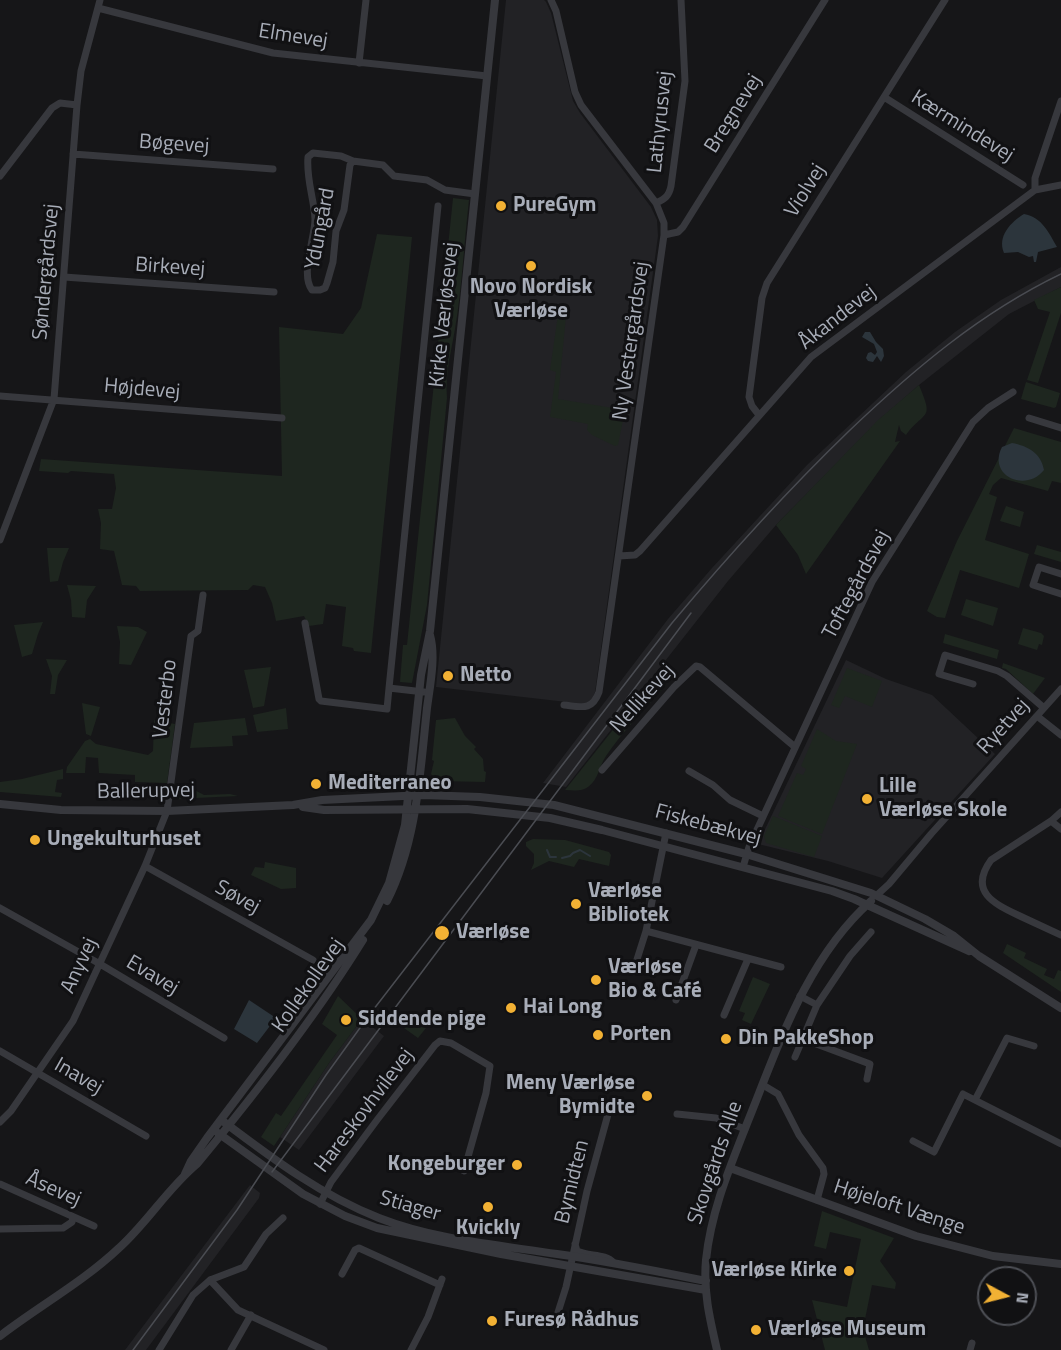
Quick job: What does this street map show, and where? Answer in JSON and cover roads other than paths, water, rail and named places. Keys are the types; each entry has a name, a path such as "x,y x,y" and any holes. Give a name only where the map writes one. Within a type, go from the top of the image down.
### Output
{"street":[{"path":"359,63 366,0"},
{"name":"Kirke Værløsevej","path":"413,795 419,691 426,645 430,634 495,0"},
{"name":"Ny Vestergårdsvej","path":"551,0 556,11 575,92 581,105 656,203 664,224 599,692 596,701 591,706 564,705"},
{"name":"Lathyrusvej","path":"656,203 665,199 671,186 685,81 681,0"},
{"name":"Bregnevej","path":"664,235 678,232 682,227 825,0"},
{"name":"Violvej","path":"759,415 752,406 749,396 762,298 767,283 945,0"},
{"name":"Elmevej","path":"99,4 273,53 487,76"},
{"name":"Søndergårdsvej","path":"0,540 54,399 77,105 81,71 99,4"},
{"name":"Kærmindevej","path":"884,97 1023,185"},
{"path":"1061,101 1035,178 1035,190 1061,185"},
{"path":"0,176 52,108 60,103 77,105"},
{"name":"Ydungård","path":"353,161 350,165 344,210 336,231 333,262 327,283 320,291 312,290 308,283 308,274 315,219 307,169 308,158 313,153 383,165 394,176 427,180 445,190 475,194"},
{"name":"Bøgevej","path":"73,154 273,170"},
{"name":"Åkandevej","path":"619,556 635,555 640,551 811,357 1035,190"},
{"name":"Kirke Værløsevej","path":"389,688 438,206"},
{"name":"Birkevej","path":"64,277 274,292"},
{"name":"Toftegårdsvej","path":"742,867 763,816 880,569 974,422 988,408 1013,392"},
{"name":"Højdevej","path":"0,396 282,418"},
{"path":"1029,418 1061,428"},
{"path":"1061,574 1039,567 1034,585 1061,594"},
{"name":"Vesterbo","path":"168,811 190,636 198,631 203,595"},
{"path":"305,623 321,701 387,709 389,688 429,692"},
{"name":"Kirke Værløsevej","path":"413,795 429,692 433,646 430,634"},
{"path":"973,684 939,674 945,655 998,671 1044,708"},
{"name":"Nellikevej","path":"602,770 674,687 696,666 702,668 795,747"},
{"name":"Ryetvej","path":"877,895 1061,689"},
{"path":"1037,716 1061,735"},
{"path":"689,771 713,785 730,800 763,816"},
{"name":"Ballerupvej","path":"0,804 61,810 168,811 293,805 322,800 413,795"},
{"name":"Kollekollevej","path":"217,1132 229,1126 275,1067 380,914 402,867 413,795"},
{"name":"Fiskebækvej","path":"413,795 480,797 554,805 746,854 877,895 945,930 980,956 1061,1008"},
{"name":"Ballerupvej","path":"293,805 324,810 411,809"},
{"name":"Kollekollevej","path":"0,1336 118,1249 151,1215 185,1174 197,1164 217,1132 221,1120 329,978 375,913 385,894 397,861 411,809"},
{"name":"Fiskebækvej","path":"411,809 466,809 514,813 572,823 663,846 832,891 867,904 980,956"},
{"name":"Anyvej","path":"0,1122 11,1111 73,1021 168,811"},
{"path":"1061,812 991,861 985,868 983,886 987,896 996,905 1061,935"},
{"path":"1051,821 1061,829"},
{"path":"633,972 646,931 666,833"},
{"name":"Søvej","path":"145,866 313,960"},
{"name":"Skovgårds Alle","path":"717,1350 706,1285 710,1230 719,1195 800,996 830,947 877,895"},
{"name":"Evavej","path":"0,908 224,1038"},
{"path":"646,931 781,967"},
{"path":"795,1057 817,1005 850,956 871,932"},
{"path":"676,1000 696,945"},
{"path":"724,1015 748,959"},
{"path":"800,996 817,1005"},
{"path":"975,1100 1007,1038 1034,1046"},
{"path":"803,1039 870,1064 867,1079"},
{"name":"Hareskovhvilevej","path":"320,1204 325,1193 403,1085 440,1041 451,1043 490,1066 486,1093 464,1171"},
{"name":"Inavej","path":"0,1051 143,1134 144,1125"},
{"path":"763,1085 778,1094 798,1135 823,1168 824,1174 817,1200"},
{"path":"913,1141 934,1152 963,1094 1061,1144"},
{"name":"Bymidten","path":"570,1266 609,1107"},
{"path":"677,1114 716,1118 745,1129"},
{"name":"Stiager","path":"221,1120 290,1171 325,1193 402,1227 494,1245 614,1263 706,1285"},
{"name":"Stiager","path":"217,1132 275,1175 320,1204 377,1228 448,1244 570,1266 706,1285"},
{"name":"Højeloft Vænge","path":"730,1168 916,1236 1005,1258 1061,1264"},
{"name":"Åsevej","path":"0,1184 94,1226"},
{"path":"0,1229 63,1228 72,1222 73,1217"},
{"path":"159,1350 193,1295 210,1280 244,1267 266,1234 283,1218"},
{"name":"Stiager","path":"575,1244 577,1251 582,1254 609,1258 614,1263"},
{"path":"342,1274 359,1248 441,1282 428,1317 411,1350"},
{"name":"Stiager","path":"525,1258 532,1263 563,1269 568,1277"},
{"path":"554,1325 570,1266"},
{"path":"210,1280 238,1310 324,1350"},
{"path":"231,1350 251,1315"}],"waterway":[{"path":"547,850 550,857 556,857"},
{"path":"562,858 580,850 590,856"}],"tram line":[{"path":"133,1350 237,1210 326,1075 370,1014 693,598 803,477 898,386 975,325 1031,289 1061,274"},
{"path":"272,1172 691,613"}],"place":[{"name":"PureGym","path":"501,206"},
{"name":"Novo Nordisk Værløse","path":"531,266"},
{"name":"Netto","path":"448,676"},
{"name":"Mediterraneo","path":"316,784"},
{"name":"Lille Værløse Skole","path":"867,799"},
{"name":"Ungekulturhuset","path":"35,840"},
{"name":"Værløse Bibliotek","path":"576,904"},
{"name":"Værløse","path":"442,933"},
{"name":"Værløse Bio & Café","path":"596,980"},
{"name":"Hai Long","path":"511,1008"},
{"name":"Siddende pige","path":"346,1020"},
{"name":"Porten","path":"598,1035"},
{"name":"Din PakkeShop","path":"726,1039"},
{"name":"Meny Værløse Bymidte","path":"647,1096"},
{"name":"Kongeburger","path":"517,1165"},
{"name":"Kvickly","path":"488,1207"},
{"name":"Værløse Kirke","path":"849,1271"},
{"name":"Furesø Rådhus","path":"492,1321"},
{"name":"Værløse Museum","path":"756,1330"}]}
